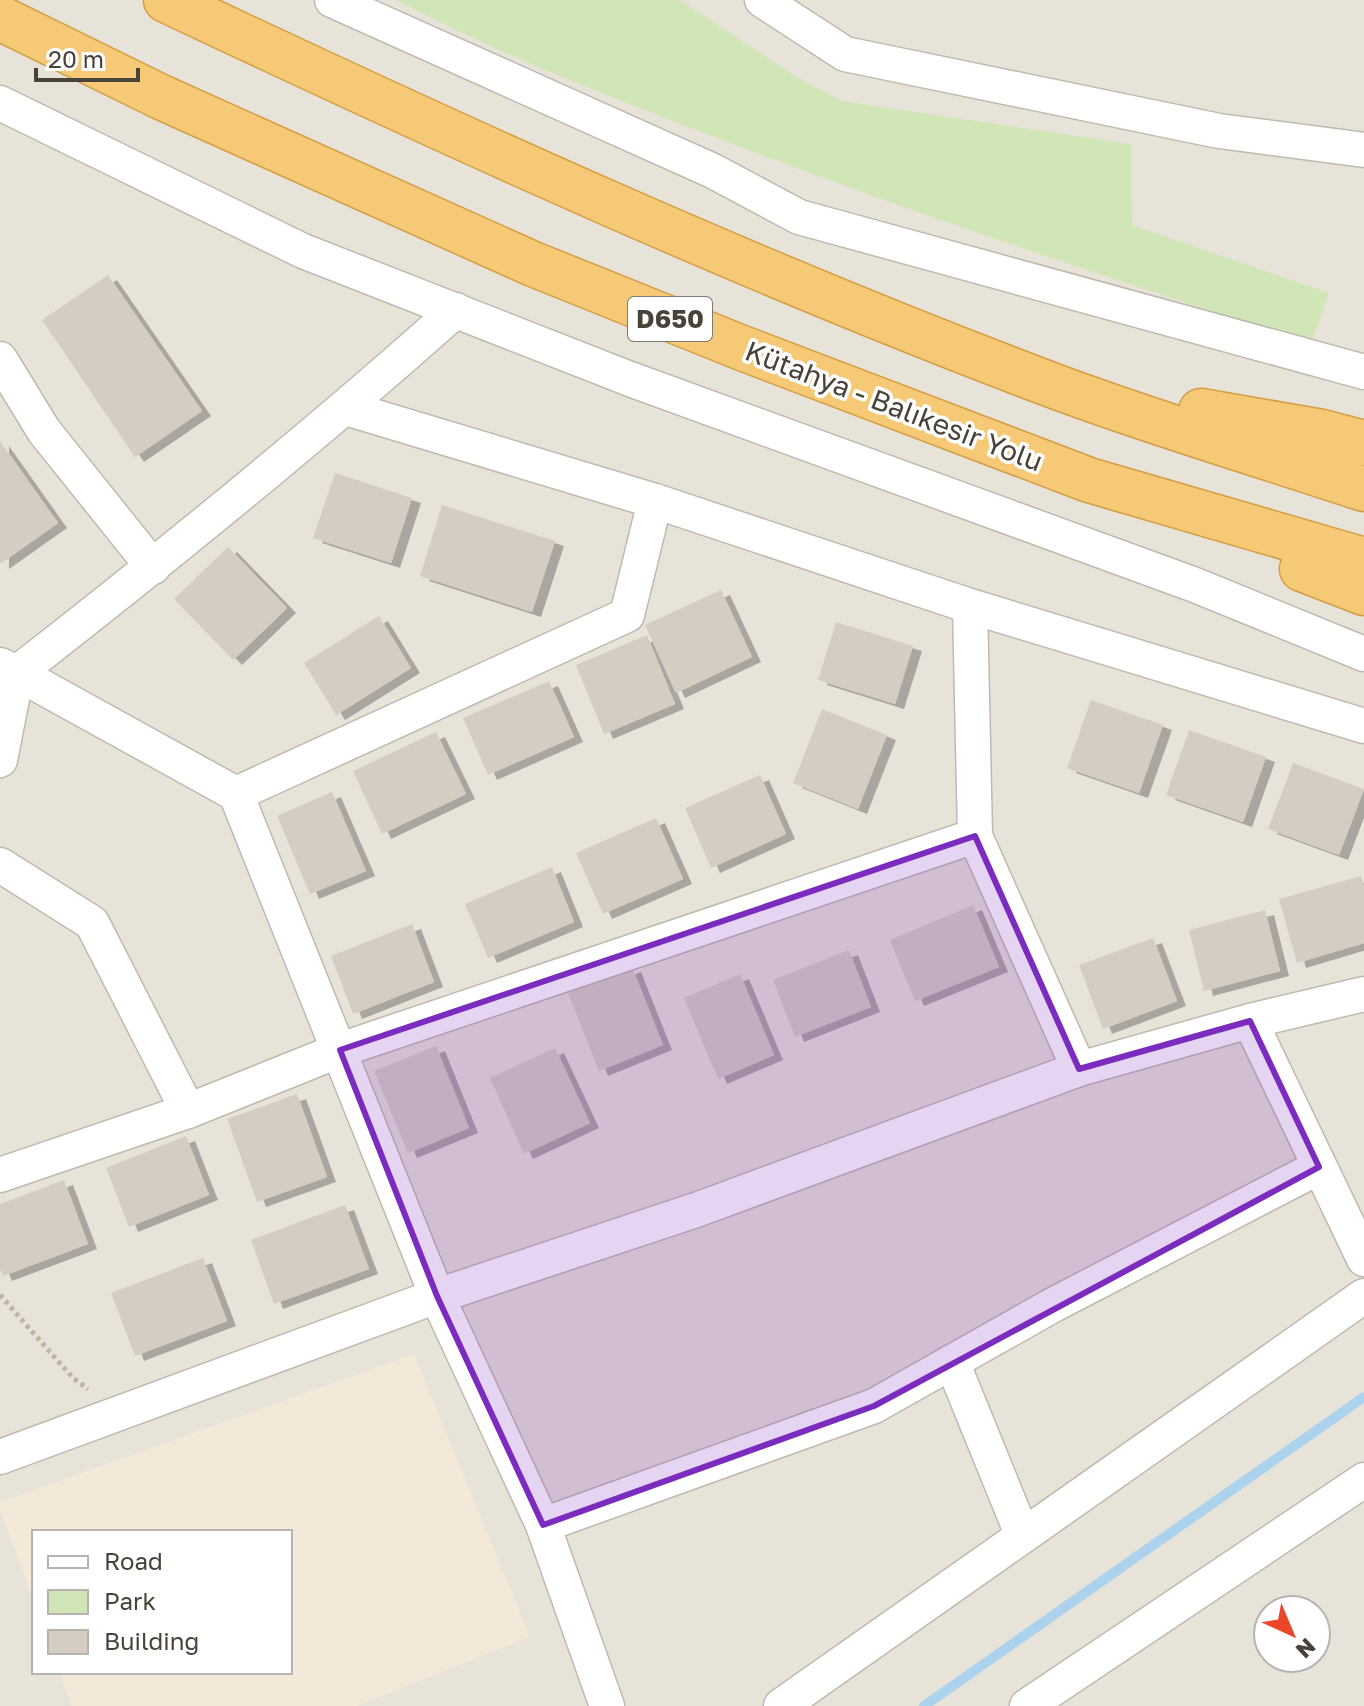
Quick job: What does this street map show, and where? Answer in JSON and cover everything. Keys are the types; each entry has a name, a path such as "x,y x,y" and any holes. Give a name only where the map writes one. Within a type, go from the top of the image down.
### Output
{"highway":[{"path":"166,0 441,130 834,298 1051,385 1364,489"},
{"name":"Kütahya - Balıkesir Yolu","path":"0,18 161,97 533,264 742,348 1089,480 1364,560"},
{"path":"1051,385 1322,432 1364,443"},
{"path":"1089,480 1364,593"}],"street":[{"path":"332,0 713,171 799,217 1364,372"},
{"path":"762,0 845,54 1219,131 1364,150"},
{"path":"0,103 303,251 630,379 1195,585 1364,654"},
{"path":"0,760 8,669 153,567 346,408 456,310"},
{"path":"0,359 44,431 153,567"},
{"path":"346,408 655,501 970,606 1364,726"},
{"path":"236,794 627,615 655,501"},
{"path":"970,606 975,836 1079,1069"},
{"path":"8,669 236,794 437,1296 543,1525 607,1706"},
{"path":"0,1175 188,1111 340,1050 975,836"},
{"path":"0,865 92,923 188,1111"},
{"path":"0,1457 437,1296 696,1210 1079,1069 1250,1021 1364,994"},
{"path":"1250,1021 1364,1259"},
{"path":"543,1525 874,1406 1053,1305 1319,1167"},
{"path":"781,1706 1364,1296"},
{"path":"952,1362 1022,1534"},
{"path":"1027,1706 1364,1480"}],"path":[{"path":"0,1295 73,1378 127,1411"}],"highlighted area":[{"path":"975,836 1079,1069 1250,1021 1319,1167 874,1406 543,1525 437,1296 340,1050"}],"shaded area":[{"path":"0,0 1364,0 1364,1706 0,1706"},
{"path":"414,1354 530,1637 357,1706 72,1706 60,1674 292,1674 292,1530 32,1530 32,1597 0,1502"}],"green space":[{"path":"395,0 680,0 795,76 842,101 1131,144 1132,225 1329,293 1311,343 1113,279 818,176 526,62"}],"building":[{"path":"108,275 202,411 135,457 42,320"},
{"path":"0,441 58,523 0,564"},
{"path":"335,473 412,498 391,563 313,538"},
{"path":"442,505 555,541 532,612 420,576"},
{"path":"228,547 287,608 233,660 174,599"},
{"path":"721,590 752,657 676,693 645,625"},
{"path":"379,616 411,668 336,715 304,663"},
{"path":"836,622 913,646 895,704 818,680"},
{"path":"647,635 675,704 604,734 576,665"},
{"path":"549,681 574,737 488,775 463,718"},
{"path":"1091,700 1163,725 1139,793 1067,768"},
{"path":"822,709 887,735 858,809 793,783"},
{"path":"1189,730 1266,757 1243,822 1166,795"},
{"path":"436,732 466,794 382,834 353,771"},
{"path":"1293,763 1364,789 1339,855 1268,829"},
{"path":"760,775 786,834 711,868 685,808"},
{"path":"332,792 366,871 310,894 277,816"},
{"path":"656,818 683,879 603,914 576,853"},
{"path":"552,867 574,922 488,958 465,904"},
{"path":"1361,876 1364,887 1364,943 1297,963 1279,899"},
{"path":"973,905 999,967 915,1001 890,940"},
{"path":"1265,910 1280,971 1204,991 1189,930"},
{"path":"412,924 434,982 353,1014 331,956"},
{"path":"1153,938 1177,1001 1103,1029 1079,965"},
{"path":"849,950 871,1007 795,1037 773,980"},
{"path":"632,967 663,1045 599,1071 568,993"},
{"path":"740,974 774,1055 718,1079 684,998"},
{"path":"436,1046 469,1128 408,1153 374,1071"},
{"path":"555,1048 590,1123 524,1154 490,1078"},
{"path":"297,1094 327,1177 257,1202 227,1119"},
{"path":"186,1136 209,1195 129,1227 106,1168"},
{"path":"64,1180 88,1244 3,1276 0,1269 0,1204"},
{"path":"345,1205 369,1269 274,1304 251,1240"},
{"path":"203,1258 227,1321 135,1356 111,1293"}],"waterway":[{"path":"924,1706 1364,1397"}]}
